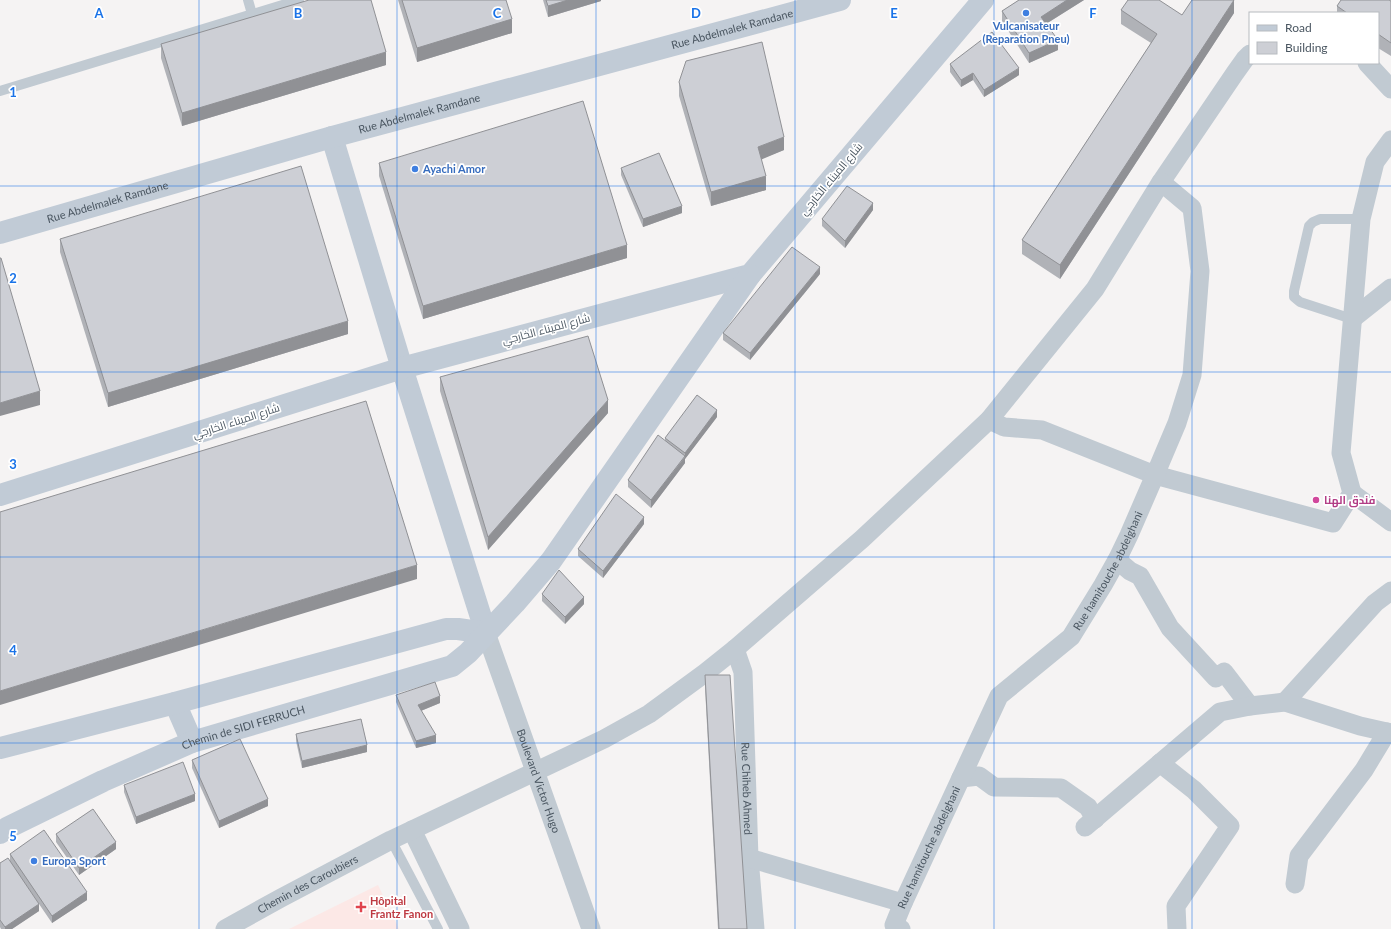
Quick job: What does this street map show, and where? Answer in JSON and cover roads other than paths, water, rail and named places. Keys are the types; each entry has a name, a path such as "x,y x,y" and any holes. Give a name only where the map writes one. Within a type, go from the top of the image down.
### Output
{"street":[{"name":"Rue Abdelmalek Ramdane","path":"0,234 332,137 840,0"},
{"name":"شارع الميناء الخارجي","path":"0,495 402,368 750,275 983,0"},
{"name":"Chemin des Caroubiers","path":"225,929 391,840 604,739 649,714 705,673 734,649 862,539 989,420 1095,289 1161,182 1235,73 1249,55"},
{"path":"1368,64 1391,89"},
{"path":"0,748 175,703 446,629 486,633 402,368 332,137"},
{"path":"1391,140 1375,162 1361,219 1342,452 1352,493 1391,522"},
{"name":"Rue hamitouche abdelghani","path":"898,927 903,903 999,696 1071,637 1104,585 1129,536 1177,423 1192,376 1200,271 1192,208 1161,182"},
{"name":"Chemin de SIDI FERRUCH","path":"0,833 7,828 103,781 192,742 452,666 460,660 486,633 533,583 551,561 750,275"},
{"path":"1352,319 1391,288"},
{"path":"989,420 1004,427 1042,430 1155,475 1333,523 1352,493"},
{"path":"1116,560 1130,571 1140,576 1170,628 1216,678 1224,672 1250,706"},
{"path":"1285,702 1375,603 1391,591"},
{"name":"Boulevard Victor Hugo","path":"486,633 591,929"},
{"name":"Rue Chiheb Ahmed","path":"734,649 743,672 749,858 754,929"},
{"path":"961,778 979,776 994,787 1061,788 1088,807 1090,823 1220,712 1250,706 1285,702 1360,726 1389,733 1364,770 1299,856 1295,884"},
{"path":"175,703 192,742"},
{"path":"1160,763 1194,790 1230,826 1176,906 1177,929"},
{"path":"412,830 460,929"},
{"path":"749,858 903,903"}],"lane":[{"path":"248,0 252,14"},
{"path":"0,91 299,0"},
{"path":"1352,319 1300,302 1294,297 1294,291 1308,226 1320,219 1361,219"},
{"path":"391,840 438,929"}],"place":[{"name":"Vulcanisateur (Reparation Pneu)","path":"1026,13"},
{"name":"Ayachi Amor","path":"415,169"},
{"name":"فندق الهنا","path":"1316,500"},
{"name":"Europa Sport","path":"34,861"},
{"name":"Hôpital Frantz Fanon","path":"361,907"}]}
